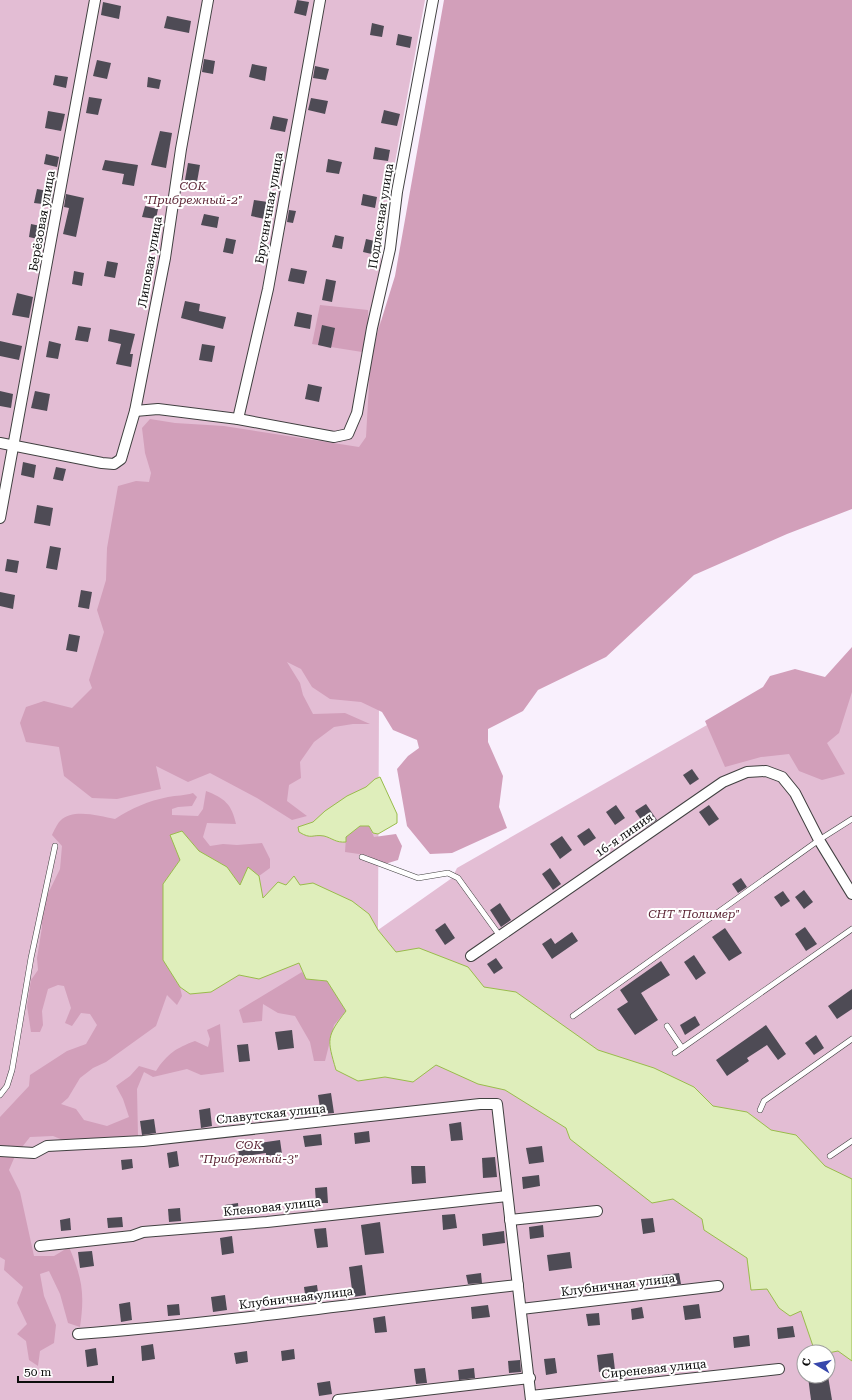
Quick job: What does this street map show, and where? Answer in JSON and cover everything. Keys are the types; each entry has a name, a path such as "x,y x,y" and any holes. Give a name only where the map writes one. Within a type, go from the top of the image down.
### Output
{"street":[{"name":"Берёзовая улица","path":"0,518 95,0"},
{"name":"Липовая улица","path":"14,446 102,463 114,464 120,459 135,411 166,258 181,149 208,0"},
{"name":"Брусничная улица","path":"238,419 268,289 320,0"},
{"name":"Подлесная улица","path":"238,419 334,437 348,434 357,414 372,328 390,249 397,192 433,0"},
{"path":"135,411 158,409 238,419"},
{"path":"0,443 14,446"},
{"name":"16-я линия","path":"471,956 723,782 748,772 766,771 782,777 795,793 819,840 852,894"},
{"name":"Славутская улица","path":"0,1151 34,1153 47,1146 143,1141 480,1104 497,1104 507,1196"},
{"path":"507,1196 530,1378 531,1398"},
{"name":"Кленовая улица","path":"40,1246 132,1236 143,1232 267,1222 507,1196"},
{"path":"510,1220 597,1211"},
{"name":"Клубничная улица","path":"78,1334 136,1330 260,1316 362,1302 518,1285"},
{"name":"Клубничная улица","path":"521,1309 718,1286"},
{"name":"Сиреневая улица","path":"531,1398 779,1369"},
{"path":"338,1400 530,1378"}],"lane":[{"path":"573,1016 819,840 852,819"},
{"path":"0,1094 7,1086 12,1070 34,943 55,846"},
{"path":"362,857 418,878 448,873 458,878 500,936"},
{"path":"675,1053 852,929"},
{"path":"667,1026 682,1048"},
{"path":"760,1110 764,1100 852,1038"},
{"path":"830,1156 852,1142"}],"green space":[{"name":"СОК \"Прибрежный-3\"","path":"0,0 425,0 381,238 378,930 452,878 457,868 714,721 843,684 852,664 852,1400 0,1400"}],"shaded area":[{"path":"444,0 852,0 852,509 787,534 694,575 606,657 538,690 523,711 488,729 488,742 503,776 499,807 507,828 452,853 430,854 407,826 397,769 408,756 419,748 417,740 393,730 382,712 361,702 330,699 312,687 301,669 287,662 300,683 303,695 313,714 345,713 370,724 353,724 334,727 314,742 300,762 301,778 289,785 287,801 307,816 292,820 257,798 210,773 188,782 156,766 161,789 117,799 92,798 64,776 59,747 26,742 20,723 26,707 44,701 72,708 92,688 89,680 104,632 97,610 106,580 107,548 118,486 136,481 149,482 151,473 145,453 142,428 150,419 175,423 224,426 359,447 366,437 370,367 377,334 395,276"},
{"path":"320,305 368,310 368,337 362,352 312,344"},
{"path":"852,647 852,692 839,733 827,743 845,774 822,780 799,771 789,754 761,757 725,767 705,721 763,687 770,676 795,669 825,677"},
{"path":"380,777 397,814 397,823 378,834 373,833 369,826 360,826 346,837 346,842 337,841 324,836 307,836 299,832 298,827 313,822 325,811 347,796 366,787 375,779"},
{"path":"206,791 218,796 226,803 232,811 236,824 207,823 203,837 210,846 223,844 237,845 262,843 270,859 270,868 259,876 248,868 240,885 227,867 199,851 182,831 180,860 163,884 163,960 180,987 182,996 177,1005 167,995 156,1026 106,1062 93,1068 80,1078 68,1098 61,1104 76,1109 84,1120 107,1126 129,1117 123,1099 116,1086 130,1076 139,1066 156,1071 172,1052 195,1041 208,1047 210,1039 207,1030 220,1024 224,1072 201,1075 187,1069 153,1077 144,1072 137,1089 138,1136 68,1142 53,1136 30,1137 15,1156 9,1170 20,1192 34,1256 54,1256 69,1247 80,1277 82,1295 80,1327 68,1323 60,1294 49,1271 40,1274 44,1296 56,1325 54,1343 40,1351 38,1366 29,1360 26,1341 17,1334 27,1324 17,1303 23,1287 4,1270 5,1260 0,1257 0,1117 29,1086 30,1075 67,1051 86,1044 97,1025 90,1014 81,1013 72,1026 65,1023 71,1008 64,986 58,985 48,989 42,1011 43,1025 40,1032 31,1032 27,1006 31,980 38,970 37,958 42,927 40,910 60,869 62,846 52,835 60,821 65,817 86,814 115,819 134,808 147,803 168,797 193,793 197,797 192,806 172,809 172,815 198,816 203,809"},
{"path":"360,826 369,826 374,837 396,834 402,846 398,860 385,864 366,855 345,852 346,837"},
{"path":"182,831 199,851 227,867 240,885 248,867 259,876 263,898 278,882 286,885 294,876 300,885 313,883 352,901 369,914 378,930 396,952 419,948 468,967 484,987 516,992 598,1050 654,1068 694,1087 713,1106 747,1112 771,1130 796,1135 825,1166 852,1179 852,1361 838,1351 836,1351 836,1344 812,1344 801,1311 790,1316 779,1308 767,1289 751,1290 747,1258 704,1230 702,1219 673,1199 652,1203 570,1139 566,1128 505,1090 478,1084 436,1065 413,1082 385,1077 358,1081 336,1070 331,1051 330,1039 335,1027 346,1011 327,981 306,979 299,963 259,979 239,975 211,992 190,994 180,987 163,960 163,884 180,860 170,835"},
{"path":"302,972 307,979 327,981 346,1011 334,1025 325,1061 314,1061 310,1042 295,1016 278,1013 263,1004 262,1021 243,1023 239,1010"}],"building":[{"path":"297,0 309,2 306,16 294,13"},
{"path":"103,2 121,6 119,19 101,15"},
{"path":"167,16 191,21 189,33 164,28"},
{"path":"372,23 384,26 382,37 370,35"},
{"path":"398,34 412,37 410,48 396,45"},
{"path":"204,59 215,61 213,74 202,72"},
{"path":"97,60 111,63 107,79 93,76"},
{"path":"252,64 267,67 265,81 249,77"},
{"path":"315,66 329,69 326,80 313,78"},
{"path":"55,75 68,77 66,88 53,85"},
{"path":"148,77 161,80 159,89 147,87"},
{"path":"89,97 102,99 98,115 86,113"},
{"path":"311,98 328,101 325,114 308,110"},
{"path":"384,110 400,114 397,126 381,123"},
{"path":"48,111 65,114 61,131 45,128"},
{"path":"273,116 288,119 285,132 270,129"},
{"path":"160,131 172,133 166,168 151,165"},
{"path":"375,147 390,150 388,161 373,159"},
{"path":"46,154 59,157 57,167 44,164"},
{"path":"328,159 342,162 339,174 326,172"},
{"path":"105,160 138,165 134,186 122,184 124,174 102,170"},
{"path":"188,163 200,165 197,182 185,180"},
{"path":"37,189 53,192 51,205 34,203"},
{"path":"66,194 84,198 76,237 63,234 69,208 64,207"},
{"path":"363,194 377,197 375,208 361,205"},
{"path":"254,200 268,202 265,219 251,216"},
{"path":"145,206 158,209 156,219 142,217"},
{"path":"289,210 296,211 293,223 287,222"},
{"path":"204,214 219,217 217,228 201,225"},
{"path":"31,224 45,227 42,240 29,237"},
{"path":"335,235 344,237 342,249 332,247"},
{"path":"226,238 236,240 233,254 223,252"},
{"path":"366,239 379,242 376,255 363,252"},
{"path":"107,261 118,263 115,278 104,276"},
{"path":"291,268 307,271 304,284 288,281"},
{"path":"74,271 84,273 82,286 72,284"},
{"path":"326,279 336,281 332,302 322,300"},
{"path":"17,293 33,297 29,318 12,315"},
{"path":"185,301 200,304 199,311 226,317 223,329 181,318"},
{"path":"297,312 312,315 310,329 294,326"},
{"path":"322,325 335,328 331,348 318,345"},
{"path":"78,326 91,328 88,342 75,340"},
{"path":"110,329 135,334 130,354 133,354 131,367 116,364 121,344 108,341"},
{"path":"0,341 22,346 19,360 0,356"},
{"path":"49,341 61,344 58,359 46,357"},
{"path":"202,344 215,346 212,362 199,360"},
{"path":"308,384 322,387 319,402 305,399"},
{"path":"0,391 13,394 11,408 0,406"},
{"path":"35,391 50,394 47,411 31,408"},
{"path":"23,462 36,465 34,478 21,475"},
{"path":"56,467 66,469 63,481 53,479"},
{"path":"37,505 53,508 50,526 34,523"},
{"path":"50,546 61,548 57,570 46,568"},
{"path":"7,559 19,561 17,573 5,571"},
{"path":"81,590 92,592 89,609 78,607"},
{"path":"0,592 15,595 13,609 0,606"},
{"path":"69,634 80,636 77,652 66,650"},
{"path":"692,769 699,779 690,785 683,775"},
{"path":"646,804 657,820 646,827 635,811"},
{"path":"616,805 625,818 615,825 606,812"},
{"path":"709,805 719,819 709,826 699,812"},
{"path":"589,828 596,838 584,846 577,836"},
{"path":"562,836 572,850 560,859 550,844"},
{"path":"550,868 561,884 553,890 542,874"},
{"path":"741,878 747,887 738,893 732,884"},
{"path":"804,890 813,902 804,909 795,897"},
{"path":"783,891 790,901 781,907 774,897"},
{"path":"500,903 511,920 501,927 490,910"},
{"path":"445,923 455,938 445,945 435,930"},
{"path":"805,927 817,944 806,951 795,934"},
{"path":"725,928 742,953 729,961 712,937"},
{"path":"572,932 578,941 552,959 542,944 551,938 555,944"},
{"path":"694,955 706,973 696,980 684,962"},
{"path":"496,958 503,968 494,974 487,964"},
{"path":"661,961 670,975 641,993 658,1020 635,1035 617,1009 628,1002 620,990"},
{"path":"852,989 852,1009 837,1019 828,1006"},
{"path":"695,1016 700,1025 685,1035 680,1025"},
{"path":"766,1025 786,1054 778,1060 767,1045 747,1058 749,1061 727,1076 716,1060"},
{"path":"292,1030 294,1048 278,1050 275,1032"},
{"path":"816,1035 824,1048 814,1055 805,1043"},
{"path":"248,1044 250,1061 239,1062 237,1045"},
{"path":"331,1093 334,1113 321,1114 318,1095"},
{"path":"210,1108 212,1126 201,1128 199,1110"},
{"path":"154,1119 156,1133 142,1135 140,1121"},
{"path":"461,1122 463,1140 451,1141 449,1124"},
{"path":"369,1131 370,1142 355,1144 354,1133"},
{"path":"321,1134 322,1145 305,1147 303,1136"},
{"path":"280,1140 282,1154 266,1156 266,1153 239,1157 238,1146"},
{"path":"542,1146 544,1162 529,1164 526,1148"},
{"path":"177,1151 179,1166 169,1168 167,1153"},
{"path":"495,1157 497,1177 483,1178 482,1158"},
{"path":"132,1159 133,1168 122,1170 121,1160"},
{"path":"411,1166 425,1166 426,1183 412,1184"},
{"path":"539,1175 540,1186 523,1189 522,1177"},
{"path":"327,1187 328,1203 316,1203 315,1188"},
{"path":"238,1203 239,1215 226,1216 225,1205"},
{"path":"180,1208 181,1221 169,1222 168,1209"},
{"path":"455,1214 457,1228 443,1230 442,1215"},
{"path":"122,1217 123,1227 108,1228 107,1218"},
{"path":"70,1218 71,1230 61,1231 60,1220"},
{"path":"653,1218 655,1232 643,1234 641,1219"},
{"path":"380,1222 384,1253 365,1255 361,1225"},
{"path":"543,1225 544,1237 530,1239 529,1227"},
{"path":"326,1228 328,1247 317,1248 314,1229"},
{"path":"504,1231 505,1243 483,1246 482,1234"},
{"path":"232,1236 234,1253 222,1255 220,1238"},
{"path":"92,1251 94,1266 80,1268 78,1252"},
{"path":"570,1252 572,1268 549,1271 547,1255"},
{"path":"362,1265 366,1295 353,1297 349,1267"},
{"path":"481,1273 482,1283 468,1284 466,1275"},
{"path":"679,1273 681,1284 663,1286 662,1275"},
{"path":"317,1285 319,1300 306,1302 304,1287"},
{"path":"225,1295 227,1310 213,1312 211,1297"},
{"path":"130,1302 132,1320 121,1322 119,1304"},
{"path":"179,1304 180,1315 168,1316 167,1305"},
{"path":"699,1304 701,1318 685,1320 683,1306"},
{"path":"488,1305 490,1317 472,1319 471,1307"},
{"path":"642,1307 644,1318 632,1320 631,1309"},
{"path":"599,1313 600,1325 588,1326 586,1314"},
{"path":"385,1316 387,1332 375,1333 373,1318"},
{"path":"793,1326 795,1337 778,1339 777,1328"},
{"path":"749,1335 750,1346 734,1348 733,1337"},
{"path":"153,1344 155,1359 142,1361 141,1346"},
{"path":"96,1348 98,1365 87,1367 85,1350"},
{"path":"294,1349 295,1359 282,1361 281,1351"},
{"path":"247,1351 248,1362 236,1364 234,1353"},
{"path":"613,1353 615,1370 599,1372 597,1355"},
{"path":"555,1358 557,1373 546,1375 544,1359"},
{"path":"520,1360 521,1372 509,1373 508,1361"},
{"path":"425,1368 427,1383 416,1384 414,1369"},
{"path":"474,1368 475,1378 459,1380 458,1370"},
{"path":"330,1381 332,1394 319,1396 317,1383"},
{"path":"809,1384 829,1384 832,1400 811,1400"}],"park label":[{"name":"СОК \"Прибрежный-2\"","path":"193,193"},
{"name":"СНТ \"Полимер\"","path":"694,914"}]}
